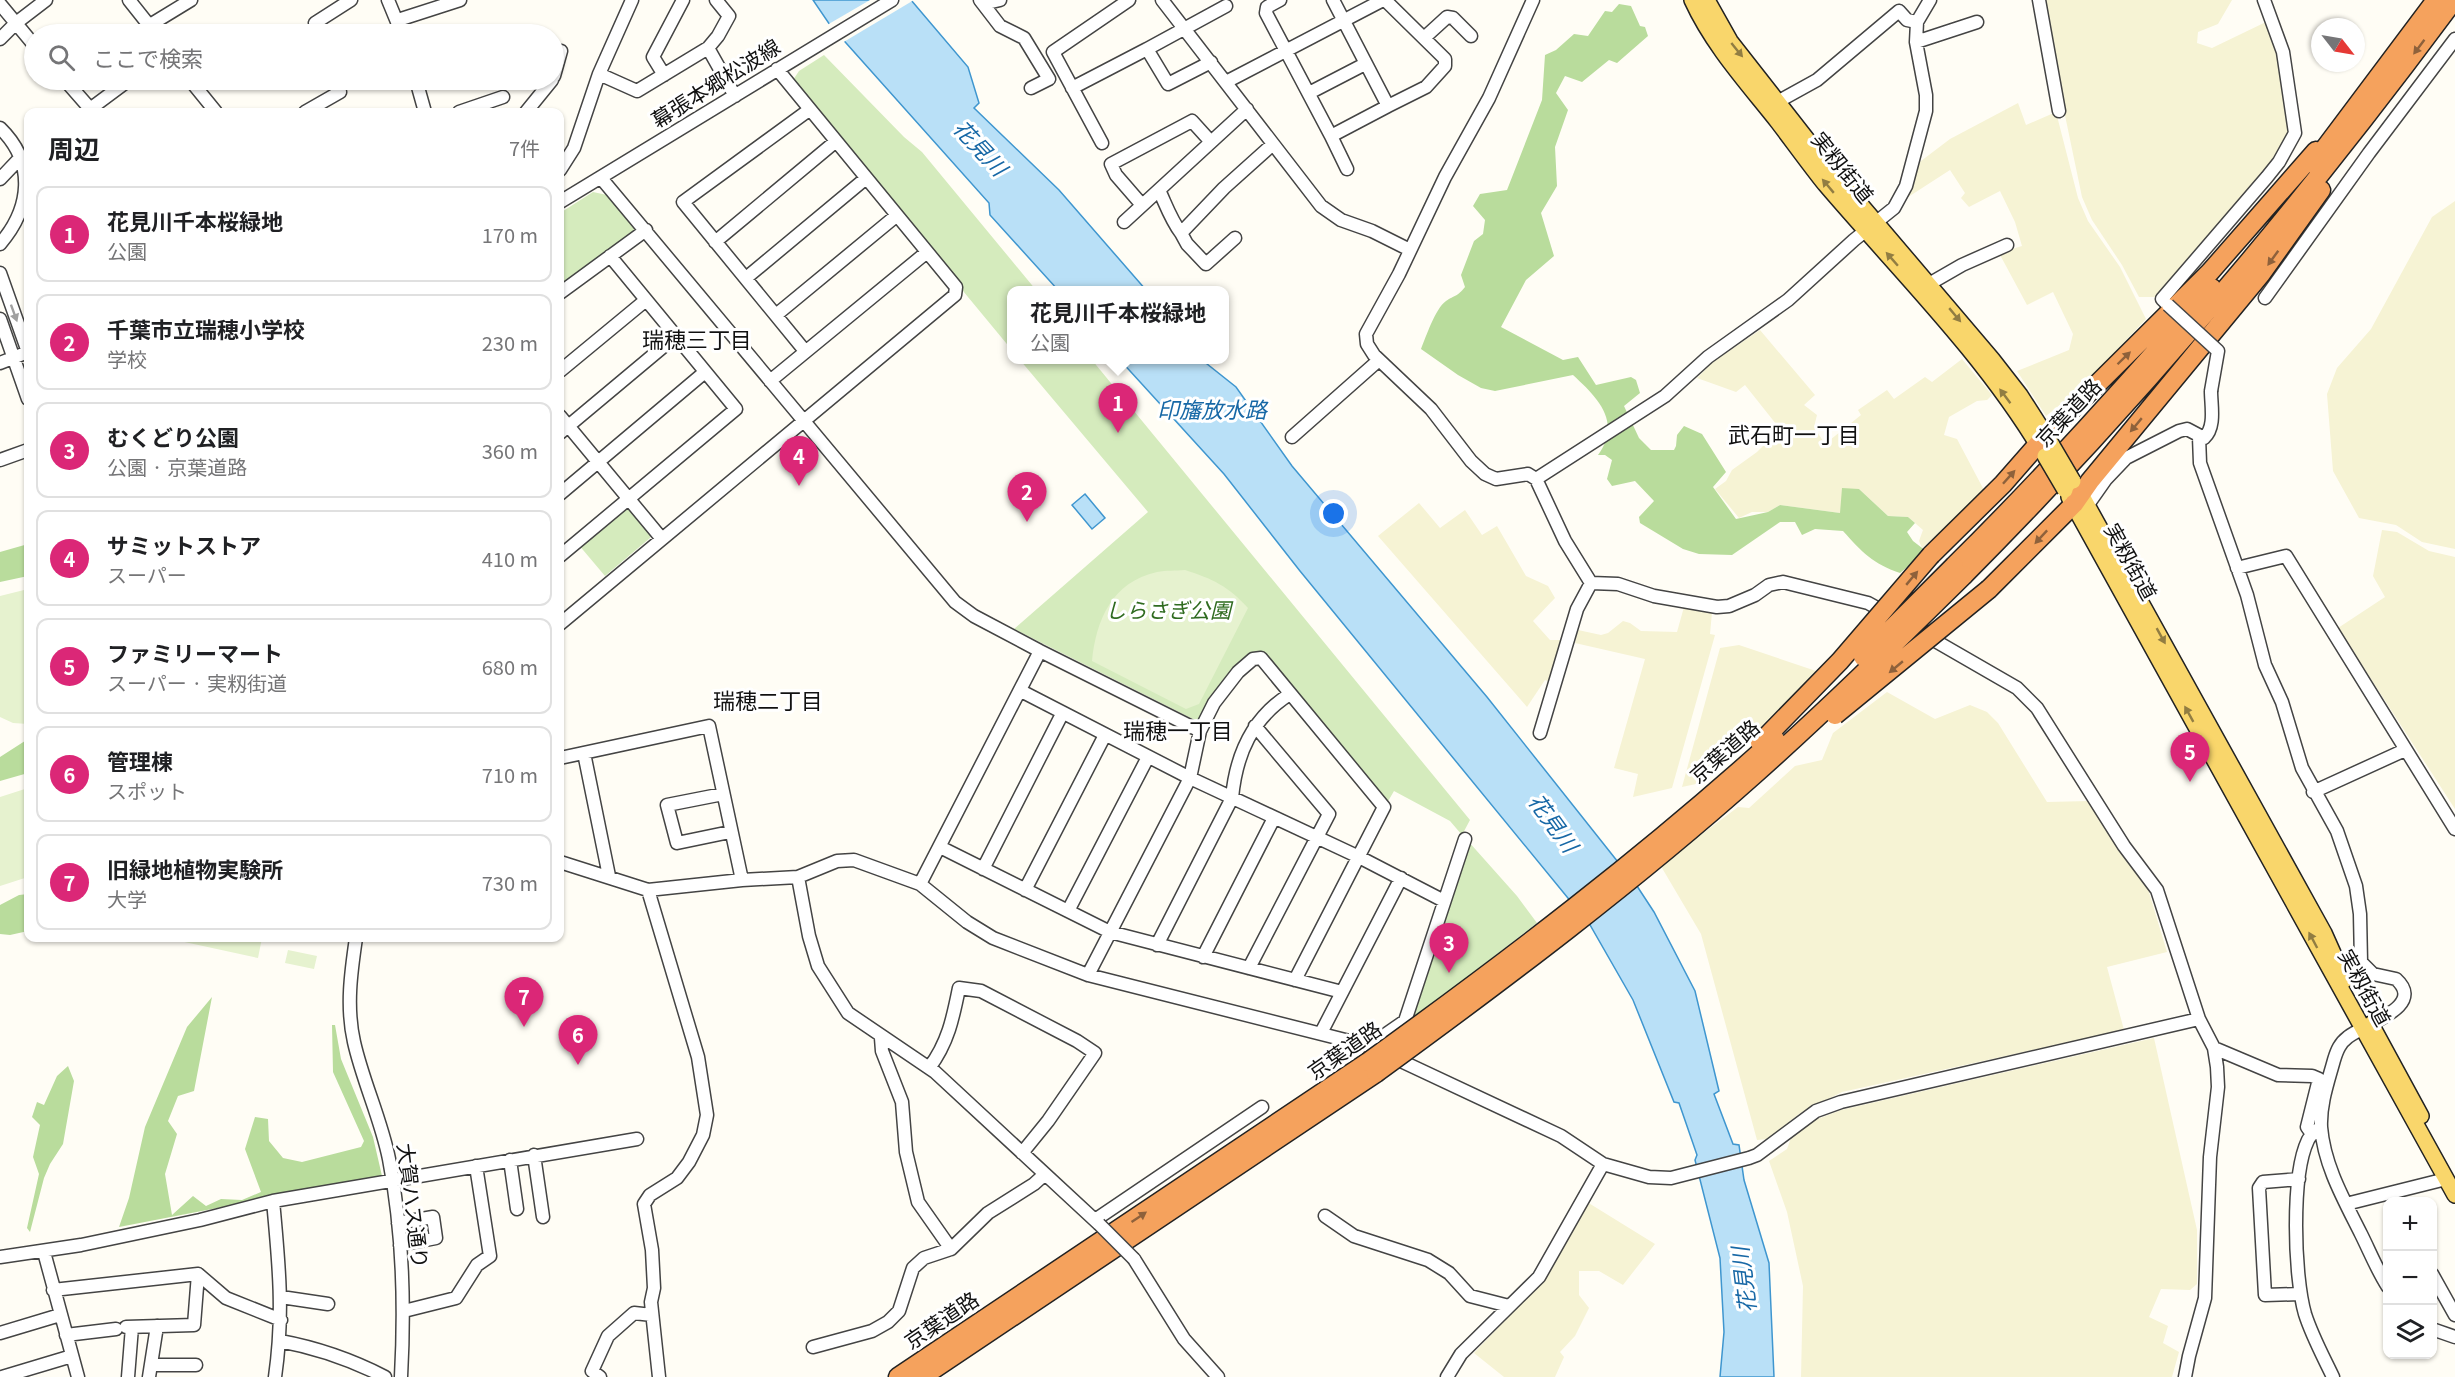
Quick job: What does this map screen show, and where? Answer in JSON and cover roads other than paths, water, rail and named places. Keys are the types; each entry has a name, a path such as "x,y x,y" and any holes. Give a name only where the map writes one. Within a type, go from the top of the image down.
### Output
{"highway":[{"name":"京葉道路","path":"1959,570 2001,519 2154,353 2280,205 2436,0"},
{"name":"京葉道路","path":"922,1377 1371,1060 1671,836 1959,570 2141,389 2222,295 2390,87 2454,0"},
{"path":"1671,836 1871,688 1989,589 2076,495 2261,274 2307,211 2390,87"},
{"path":"1671,836 1856,643 1931,555 2045,445 2210,272 2367,93"},
{"name":"京葉道路","path":"898,1377 1371,1060"}],"main road":[{"name":"実籾街道","path":"1697,0 1779,101 1871,227 2045,445"},
{"name":"実籾街道","path":"1697,0 1711,35 1825,183 1929,284 2020,395 2045,445 2076,495 2451,1177 2455,1195"}],"street":[{"path":"0,39 16,23 46,0"},
{"path":"129,0 148,24"},
{"path":"161,24 191,0"},
{"path":"316,24 351,0"},
{"path":"388,0 399,24"},
{"path":"398,20 460,0"},
{"path":"564,164 574,148 599,74 632,0"},
{"path":"664,75 653,57 683,0"},
{"path":"599,74 637,91 708,48 729,16 716,0"},
{"name":"幕張本郷松波線","path":"564,200 892,0"},
{"path":"982,2 1000,0"},
{"path":"1041,66 1053,52 1129,0"},
{"path":"1161,0 1321,206 1331,214 1410,250"},
{"path":"1280,0 1267,7 1266,13 1347,163"},
{"path":"1333,0 1388,106"},
{"path":"1226,82 1384,0 1445,58 1445,66 1426,87 1331,136"},
{"path":"1533,0 1489,98 1445,177 1366,334 1367,344 1379,360 1431,409 1471,461 1485,474 1496,479 1528,474 1536,478 1565,541 1591,584"},
{"path":"1536,478 1665,396 1708,357 1788,300 1894,208 1906,186 1926,111 1926,95 1916,42 1917,22 1930,0"},
{"path":"2039,0 2059,111"},
{"path":"2076,495 2134,453 2179,431 2187,429 2204,438 2210,430 2211,392 2218,351 2162,299 2273,170 2295,133 2283,52 2264,0"},
{"path":"982,2 1000,26 1024,38 1049,79 1031,88"},
{"path":"1072,88 1147,49 1227,3"},
{"path":"0,4 24,33"},
{"path":"1779,101 1816,80 1899,11 1907,20 1917,22"},
{"path":"1424,38 1447,17 1454,18 1469,31"},
{"path":"1916,42 1977,22"},
{"path":"2265,298 2455,39"},
{"path":"708,48 735,96"},
{"path":"1147,49 1168,84 1211,62"},
{"path":"1053,52 1102,142"},
{"path":"1309,93 1365,64"},
{"path":"564,621 957,292 956,287 777,69"},
{"path":"72,90 87,108"},
{"path":"94,108 116,90"},
{"path":"198,90 213,108"},
{"path":"312,108 340,92 339,90"},
{"path":"419,90 426,108"},
{"path":"529,108 543,90"},
{"path":"471,108 503,97"},
{"path":"1124,222 1247,109"},
{"path":"806,351 683,202 809,110"},
{"path":"1142,205 1116,175 1111,164 1192,121 1211,142"},
{"path":"0,128 24,157 0,179"},
{"path":"716,242 835,142"},
{"path":"1181,233 1224,188 1273,144"},
{"path":"601,178 955,602 974,616 1040,651 1200,731"},
{"path":"746,278 865,179"},
{"path":"1159,190 1170,212 1171,220 1187,244 1206,264 1235,238"},
{"path":"0,244 24,216"},
{"path":"776,315 896,216"},
{"path":"564,290 646,230"},
{"path":"1929,284 1962,265 2007,245"},
{"path":"770,381 927,252"},
{"path":"564,553 736,409 610,256"},
{"path":"0,273 24,341"},
{"path":"564,367 646,300"},
{"path":"1,323 24,387"},
{"path":"662,539 598,462 564,430 676,336"},
{"path":"0,363 24,354"},
{"path":"1292,437 1379,360"},
{"path":"564,491 705,372"},
{"path":"2199,437 2200,463 2247,595 2265,665 2282,702 2302,768 2313,792 2337,831 2356,886 2360,914 2361,962 2373,974 2395,978 2404,989 2404,1000 2400,1007 2348,1036 2338,1047 2316,1131 2307,1141 2299,1179 2296,1198 2300,1294 2313,1336 2333,1377"},
{"path":"0,460 24,451"},
{"path":"2237,568 2286,556 2455,829"},
{"path":"1591,584 1618,584 1654,596 1717,607 1729,606 1769,585 1783,582 1868,603 2017,688 2050,725 2124,846 2157,890 2199,1019 2214,1048 2218,1087 2210,1157 2205,1298 2188,1356 2185,1377"},
{"path":"1540,733 1577,609 1591,584"},
{"path":"920,884 1021,692 1040,651"},
{"path":"1088,975 1190,778 1200,731 1223,688 1253,659 1261,658 1384,807 1295,980"},
{"path":"1021,692 1190,778 1359,857 1444,901"},
{"path":"1157,945 1232,798 1239,754 1255,726 1277,702 1290,694"},
{"path":"983,868 1062,714"},
{"path":"564,757 709,726 741,880"},
{"path":"1249,968 1329,814 1255,726"},
{"path":"1025,890 1105,735"},
{"path":"2313,792 2405,750"},
{"path":"584,753 609,876"},
{"path":"1068,911 1148,757"},
{"path":"723,794 668,805 677,843 730,832"},
{"path":"1203,957 1274,818"},
{"path":"1371,1060 1405,1021 1464,839"},
{"path":"940,847 1110,933 1342,992"},
{"path":"564,863 609,876 629,886 648,890 741,880 798,877 837,861 854,860 920,884 967,922 993,938 1088,975 1321,1034 1371,1060 1562,1136 1603,1164 1649,1177 1671,1178 1757,1155 1816,1111 1840,1102 2199,1019"},
{"path":"798,877 809,936 819,966 848,1013 881,1038 929,1068 1097,1222 1134,1259 1184,1339 1218,1377"},
{"path":"1321,1034 1401,878"},
{"path":"648,890 695,1048 707,1115 703,1135 685,1168 677,1178 647,1197 644,1204 652,1250 654,1288 651,1302 659,1377"},
{"name":"大賀ハス通り","path":"355,942 350,979 351,1024 360,1064 385,1140 398,1223 404,1311 401,1377"},
{"path":"929,1068 939,1055 949,1035 958,988 981,992 1077,1041 1095,1053 1048,1121 1022,1153"},
{"path":"881,1038 882,1051 902,1102 906,1152 918,1202 951,1249"},
{"path":"2214,1048 2278,1075 2312,1076 2319,1080 2307,1127 2316,1131 2346,1204 2383,1277"},
{"path":"1097,1222 1262,1107"},
{"path":"0,1257 44,1252 200,1220 273,1201 637,1139"},
{"path":"534,1155 543,1217"},
{"path":"510,1160 517,1209"},
{"path":"1447,1377 1461,1354 1539,1277 1603,1164"},
{"path":"404,1311 456,1298 477,1265 490,1256 476,1166"},
{"path":"813,1347 872,1331 888,1323 899,1311 913,1268 924,1258 951,1249 988,1214 1034,1184 1045,1174"},
{"path":"2391,1197 2451,1177"},
{"path":"2299,1179 2263,1182 2259,1188 2265,1294 2300,1294"},
{"path":"2346,1204 2383,1198"},
{"path":"273,1201 281,1297 280,1341 275,1377"},
{"path":"1325,1216 1354,1236 1428,1260 1449,1273 1470,1296 1509,1306"},
{"path":"398,1223 432,1217 436,1238 400,1245"},
{"path":"44,1252 78,1377"},
{"path":"54,1290 198,1274 226,1298 281,1320"},
{"path":"66,1335 125,1328 194,1325 198,1274"},
{"path":"2437,1281 2454,1309"},
{"path":"281,1297 328,1305"},
{"path":"600,1377 592,1371 608,1336 634,1313 652,1315"},
{"path":"0,1333 60,1315"},
{"path":"157,1326 150,1371 196,1365"},
{"path":"125,1328 128,1377"},
{"path":"2437,1330 2455,1337"},
{"path":"280,1341 318,1348 342,1356 385,1377"},
{"path":"2,1377 72,1356"}],"water":[{"name":"花見川","path":"813,0 911,0 968,67 979,103 974,108 1059,190 1143,286 1054,286 990,215 989,203 830,25"},
{"name":"印旛放水路","path":"1124,364 1207,364 1236,387 1292,466 1487,697 1637,886 1654,912 1695,991 1719,1091 1714,1094 1733,1144 1739,1145 1744,1180 1769,1263 1774,1377 1720,1377 1724,1332 1720,1258 1695,1160 1697,1155 1679,1103 1674,1102 1633,1000 1590,925 1300,571 1224,474"},
{"path":"1085,494 1105,518 1092,529 1072,505"}],"place":[{"name":"花見川千本桜緑地","path":"1118,433"},
{"name":"サミットストア","path":"799,486"},
{"name":"千葉市立瑞穂小学校","path":"1027,522"},
{"name":"ファミリーマート","path":"2190,782"},
{"name":"むくどり公園","path":"1449,973"},
{"name":"旧緑地植物実験所","path":"524,1027"},
{"name":"管理棟","path":"578,1065"}],"district":[{"name":"瑞穂三丁目","path":"697,340"},
{"name":"武石町一丁目","path":"1794,435"},
{"name":"瑞穂二丁目","path":"768,701"},
{"name":"瑞穂一丁目","path":"1178,731"}],"park label":[{"name":"しらさぎ公園","path":"1168,611"}]}
